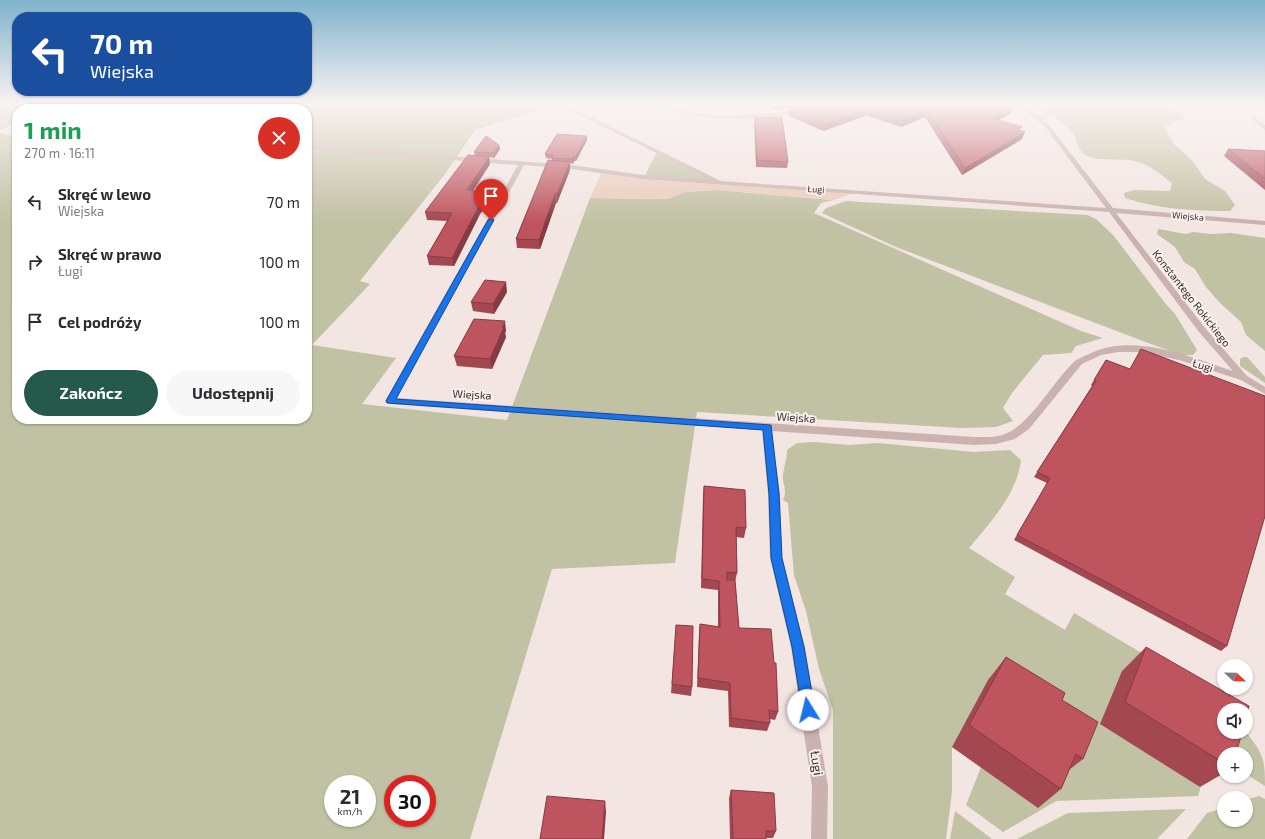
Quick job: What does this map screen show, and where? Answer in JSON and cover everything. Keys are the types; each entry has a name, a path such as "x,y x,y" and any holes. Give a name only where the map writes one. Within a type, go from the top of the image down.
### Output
{"street":[{"path":"646,144 721,183"},
{"name":"Konstantego Rokickiego","path":"1060,144 1202,330 1244,378 1265,391"},
{"name":"Ługi","path":"312,147 571,167 644,177 1110,210"},
{"name":"Wiejska","path":"522,164 390,401 768,428 974,441 996,440 1012,436 1025,426 1062,380 1079,362 1088,356 1117,348 1134,348 1163,353"},
{"name":"Wiejska","path":"1110,210 1265,223"},
{"name":"Ługi","path":"1163,353 1244,378"},
{"name":"Ługi","path":"768,428 774,494 776,558 798,647 820,787 819,839"}],"green space":[{"path":"0,144 12,144 12,424 312,424 312,345 396,358 362,404 507,420 590,198 667,199 685,192 716,190 833,200 821,203 814,213 1081,331 1103,338 1076,346 1071,353 1043,355 1012,393 1003,408 1013,421 996,427 961,428 697,412 675,563 552,569 470,839 0,839"},
{"path":"312,144 465,144 445,174 360,281 370,284 312,345"},
{"path":"1078,144 1174,144 1192,160 1205,179 1225,191 1235,205 1230,211 1203,211 1150,205 1125,198 1124,193 1134,190 1170,191 1172,183 1155,170 1140,162 1089,157 1079,148"},
{"path":"658,150 721,183 644,177"},
{"path":"846,201 1087,215 1096,219 1113,235 1175,314 1197,350 1193,355 1181,355 896,247 822,213 826,208"},
{"path":"1158,229 1186,234 1193,232 1211,234 1231,233 1265,238 1265,351 1246,335 1241,322 1220,303 1206,287 1195,269 1184,262 1175,247 1157,234"},
{"path":"1247,357 1265,377 1265,383 1240,366 1240,359"},
{"path":"814,442 849,445 878,443 974,452 1010,450 1021,460 1014,485 994,518 969,548 1015,577 1005,594 1065,630 1074,613 1223,701 1223,703 1217,703 1217,731 1198,796 1056,801 1003,832 966,805 981,767 952,747 952,792 946,839 833,839 833,710 819,669 806,611 794,575 788,503 783,500 785,489 783,475 787,450 797,443"},
{"path":"1233,739 1251,739 1262,757 1265,786 1253,778 1253,747 1232,747"},
{"path":"1259,796 1265,799 1265,839 1187,839 1207,813 1217,810 1217,827 1253,827 1253,798"},
{"path":"1186,809 1157,839 1017,839 1068,813"},
{"path":"955,811 992,839 950,839"}],"sand":[{"path":"602,172 857,192 833,200 716,190 685,192 667,199 590,198"}],"building":[{"path":"480,144 499,145 494,153 474,152"},
{"path":"551,144 583,144 576,156 572,159 552,158 553,155 545,154"},
{"path":"756,144 786,144 788,162 757,160"},
{"path":"949,144 1005,144 965,168"},
{"path":"1228,149 1265,151 1265,179"},
{"path":"468,155 489,157 467,190 489,192 479,206 452,258 427,256 452,213 425,212"},
{"path":"548,160 570,162 557,194 555,194 539,240 516,239"},
{"path":"485,280 506,282 493,304 471,302"},
{"path":"474,319 505,321 502,327 504,327 490,359 454,356"},
{"path":"1141,349 1265,396 1265,516 1227,646 1017,535 1050,478 1037,472 1096,381 1094,380 1106,360 1130,369"},
{"path":"704,486 745,490 746,528 736,527 737,573 727,572 727,580 735,580 739,628 771,629 774,663 776,663 778,712 769,710 770,723 731,718 730,683 698,678 700,624 720,627 719,581 702,579"},
{"path":"676,625 693,626 692,687 672,684"},
{"path":"1146,647 1217,688 1217,695 1230,695 1244,703 1217,703 1217,739 1240,739 1238,747 1217,747 1217,759 1125,702"},
{"path":"1006,657 1065,693 1062,700 1098,722 1083,759 1076,754 1061,789 969,725"},
{"path":"731,790 774,793 776,831 766,831 766,839 733,839"},
{"path":"547,796 605,801 602,839 540,839"}],"route":[{"path":"491,220 390,401 768,428 774,494 776,558 798,647 808,710"}]}
